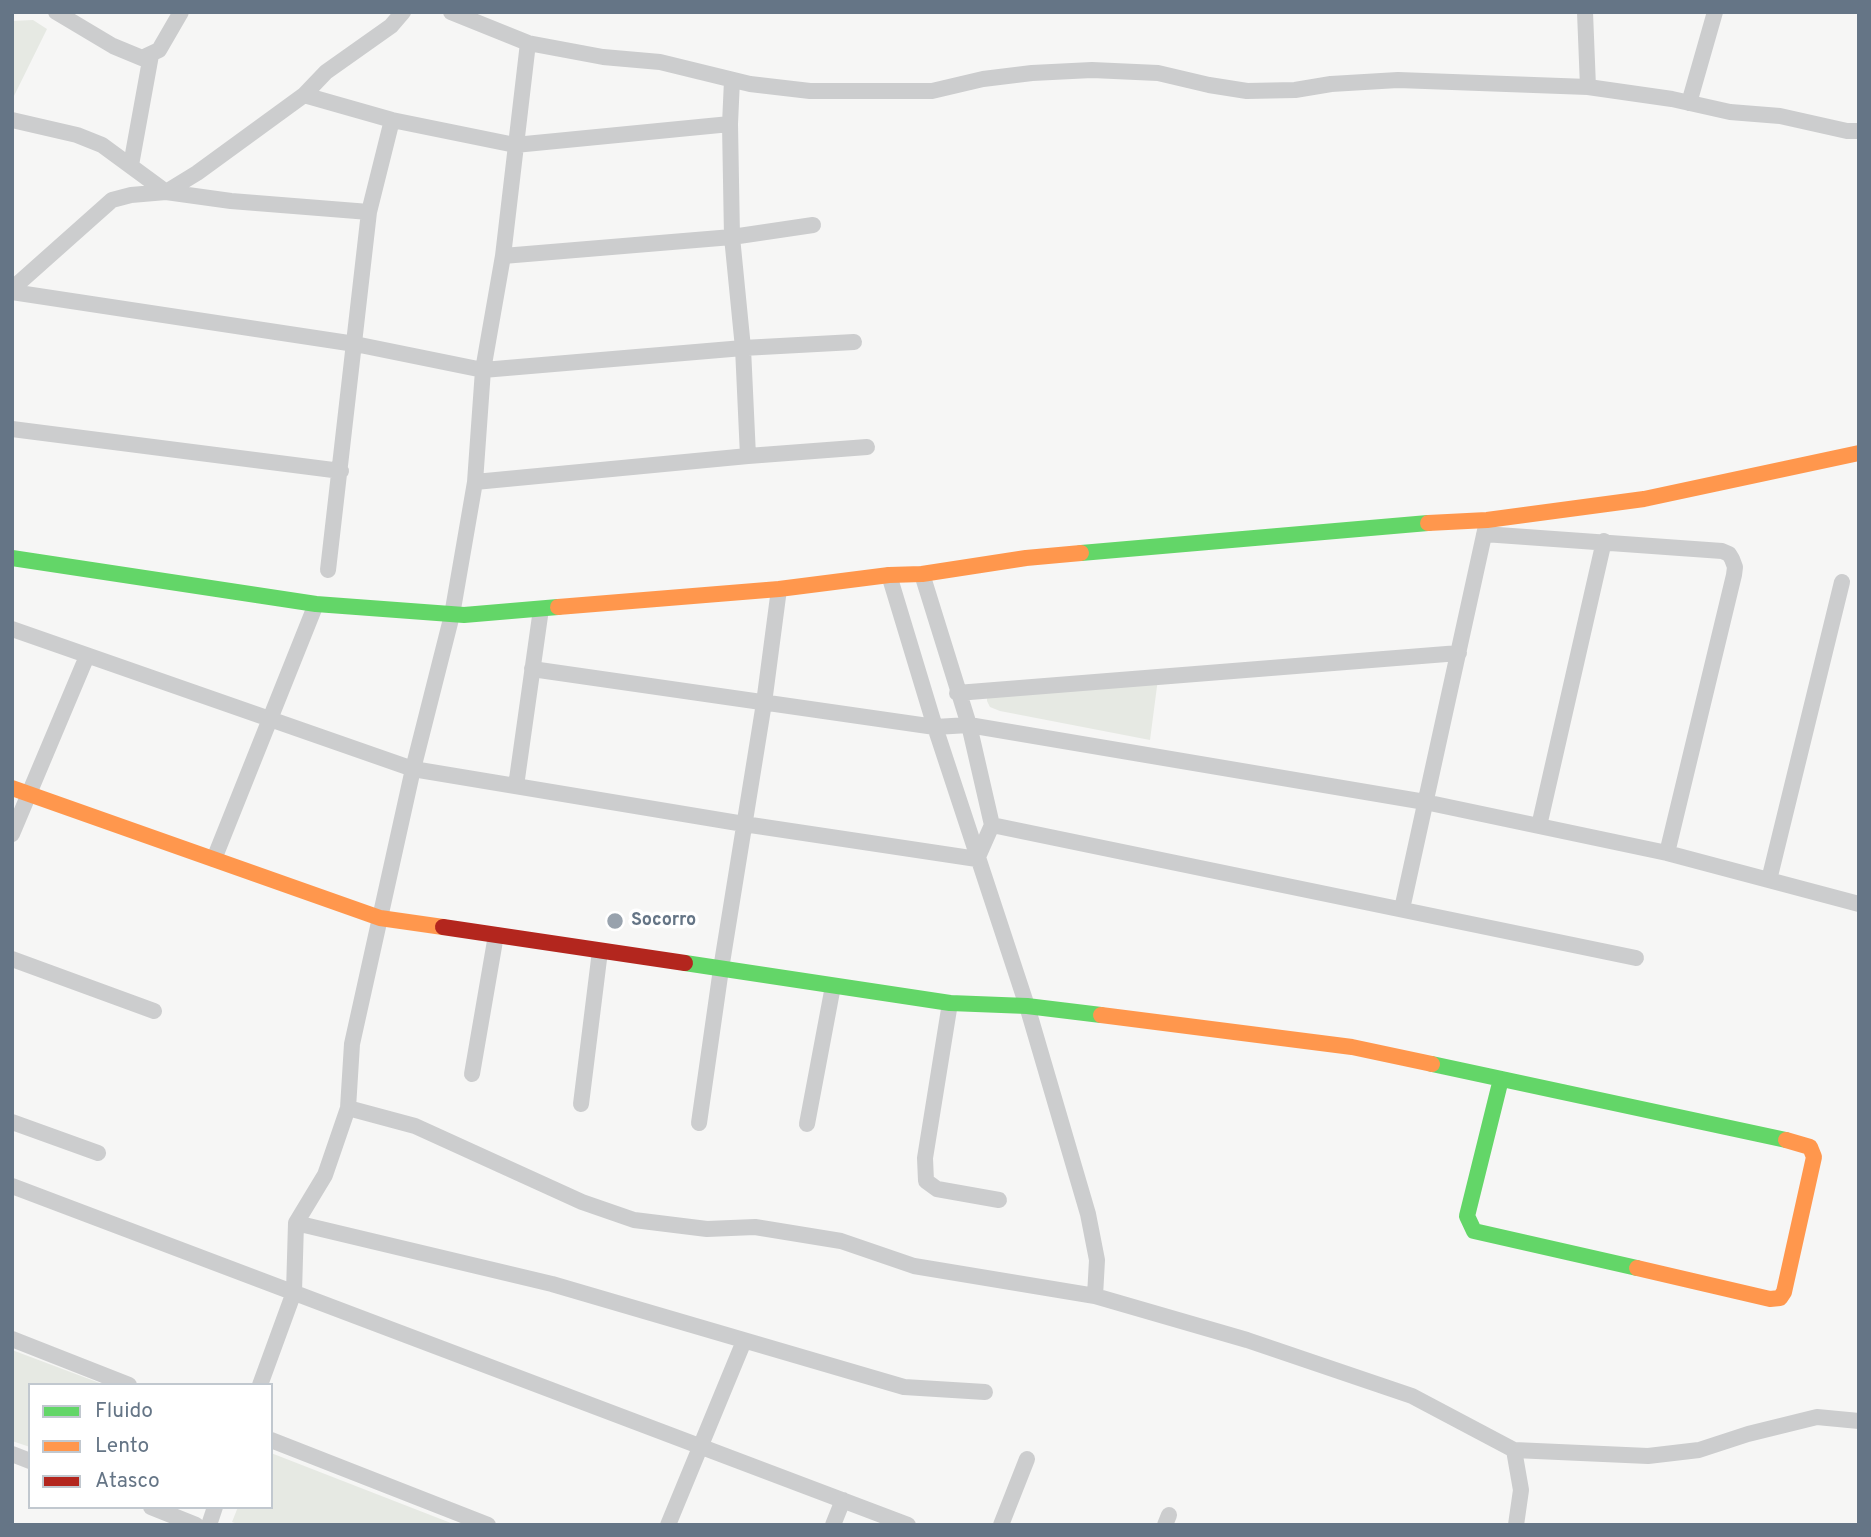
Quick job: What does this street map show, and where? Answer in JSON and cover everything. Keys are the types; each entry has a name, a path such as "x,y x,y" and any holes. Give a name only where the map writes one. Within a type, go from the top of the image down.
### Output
{"street":[{"path":"56,12 142,58 159,50 181,12"},
{"path":"166,192 225,154 304,95 326,72 391,26 403,12"},
{"path":"451,12 528,43 603,57 660,62 733,80 810,91 932,91 983,79 1092,70 1158,73 1247,91 1295,90 1331,84 1398,80 1602,88 1730,112 1780,116 1847,131 1859,131"},
{"path":"1585,12 1588,88"},
{"path":"1689,103 1714,12"},
{"path":"261,1383 294,1292 296,1223 325,1175 348,1108 352,1044 413,769 452,615 475,482 483,370 503,256 528,43"},
{"path":"131,165 151,55"},
{"path":"733,80 730,124 732,237 743,348 748,456"},
{"path":"304,95 392,120 515,145 730,124"},
{"path":"12,120 77,135 102,145 166,192"},
{"path":"328,570 369,212 392,120"},
{"path":"12,291 112,200 131,195 166,192 231,201 369,212"},
{"path":"503,256 732,237 813,225"},
{"path":"12,291 355,344 483,370 743,348 854,342"},
{"path":"12,429 341,471"},
{"path":"475,482 867,447"},
{"path":"1485,527 1644,499 1859,453"},
{"path":"1402,909 1485,527"},
{"path":"12,558 316,604 452,615 779,589 889,575 922,574 1026,558 1347,529 1485,527 1722,551 1729,554 1735,567 1667,853"},
{"path":"1539,826 1604,541"},
{"path":"922,574 969,725 992,825 977,859"},
{"path":"889,575 977,859 1027,1006 1088,1214 1097,1260 1095,1296"},
{"path":"1769,880 1842,582"},
{"path":"699,1123 779,589"},
{"path":"214,859 316,604"},
{"path":"516,786 541,608"},
{"path":"12,629 413,769 744,824 977,859"},
{"path":"957,693 1459,653"},
{"path":"12,834 87,656"},
{"path":"533,670 935,727 969,725 1425,802 1667,853 1859,904"},
{"path":"12,789 380,918 950,1003 1027,1006 1352,1046 1810,1147 1814,1157 1813,1165 1784,1292 1780,1297 1770,1299 1474,1231 1467,1216 1501,1079"},
{"path":"992,825 1636,958"},
{"path":"472,1074 496,935"},
{"path":"581,1104 600,951"},
{"path":"12,959 154,1011"},
{"path":"807,1124 833,986"},
{"path":"950,1003 925,1158 925,1176 930,1185 937,1189 999,1200"},
{"path":"348,1108 415,1126 582,1202 634,1220 707,1229 755,1227 829,1239 914,1266 1095,1296 1247,1340 1412,1396 1514,1450 1648,1456 1699,1450 1748,1434 1817,1417 1859,1421"},
{"path":"12,1122 98,1153"},
{"path":"12,1185 908,1525"},
{"path":"296,1223 552,1284 904,1387 985,1392"},
{"path":"12,1339 124,1383"},
{"path":"668,1525 744,1341"},
{"path":"273,1441 488,1525"},
{"path":"1514,1450 1521,1490 1516,1525"},
{"path":"1001,1525 1027,1459"},
{"path":"834,1525 843,1500"},
{"path":"156,1509 196,1525"}],"shaded area":[{"path":"33,20 47,29 12,100 12,21"},
{"path":"1159,671 1150,740 1000,711 990,707 987,701 987,695"},
{"path":"12,1350 100,1383 28,1383 28,1446 12,1441"},
{"path":"273,1454 456,1525 240,1525 232,1522 237,1509 273,1509"}],"traffic: fast":[{"path":"1081,553 1428,523"},
{"path":"12,558 316,604 464,615 558,607"},
{"path":"685,963 950,1003 1027,1006 1101,1015"},
{"path":"1432,1064 1786,1140"},
{"path":"1501,1079 1467,1216 1474,1231 1637,1268"}],"traffic: slow":[{"path":"1428,523 1487,520 1644,499 1859,453"},
{"path":"558,607 779,589 1081,553"},
{"path":"12,788 380,918 443,927"},
{"path":"1101,1015 1352,1047 1432,1064"},
{"path":"1637,1268 1770,1299 1780,1298 1784,1292 1814,1157 1810,1147 1786,1140"}],"traffic: jam":[{"path":"443,927 685,963"}],"place":[{"name":"Socorro","path":"615,921"}]}
